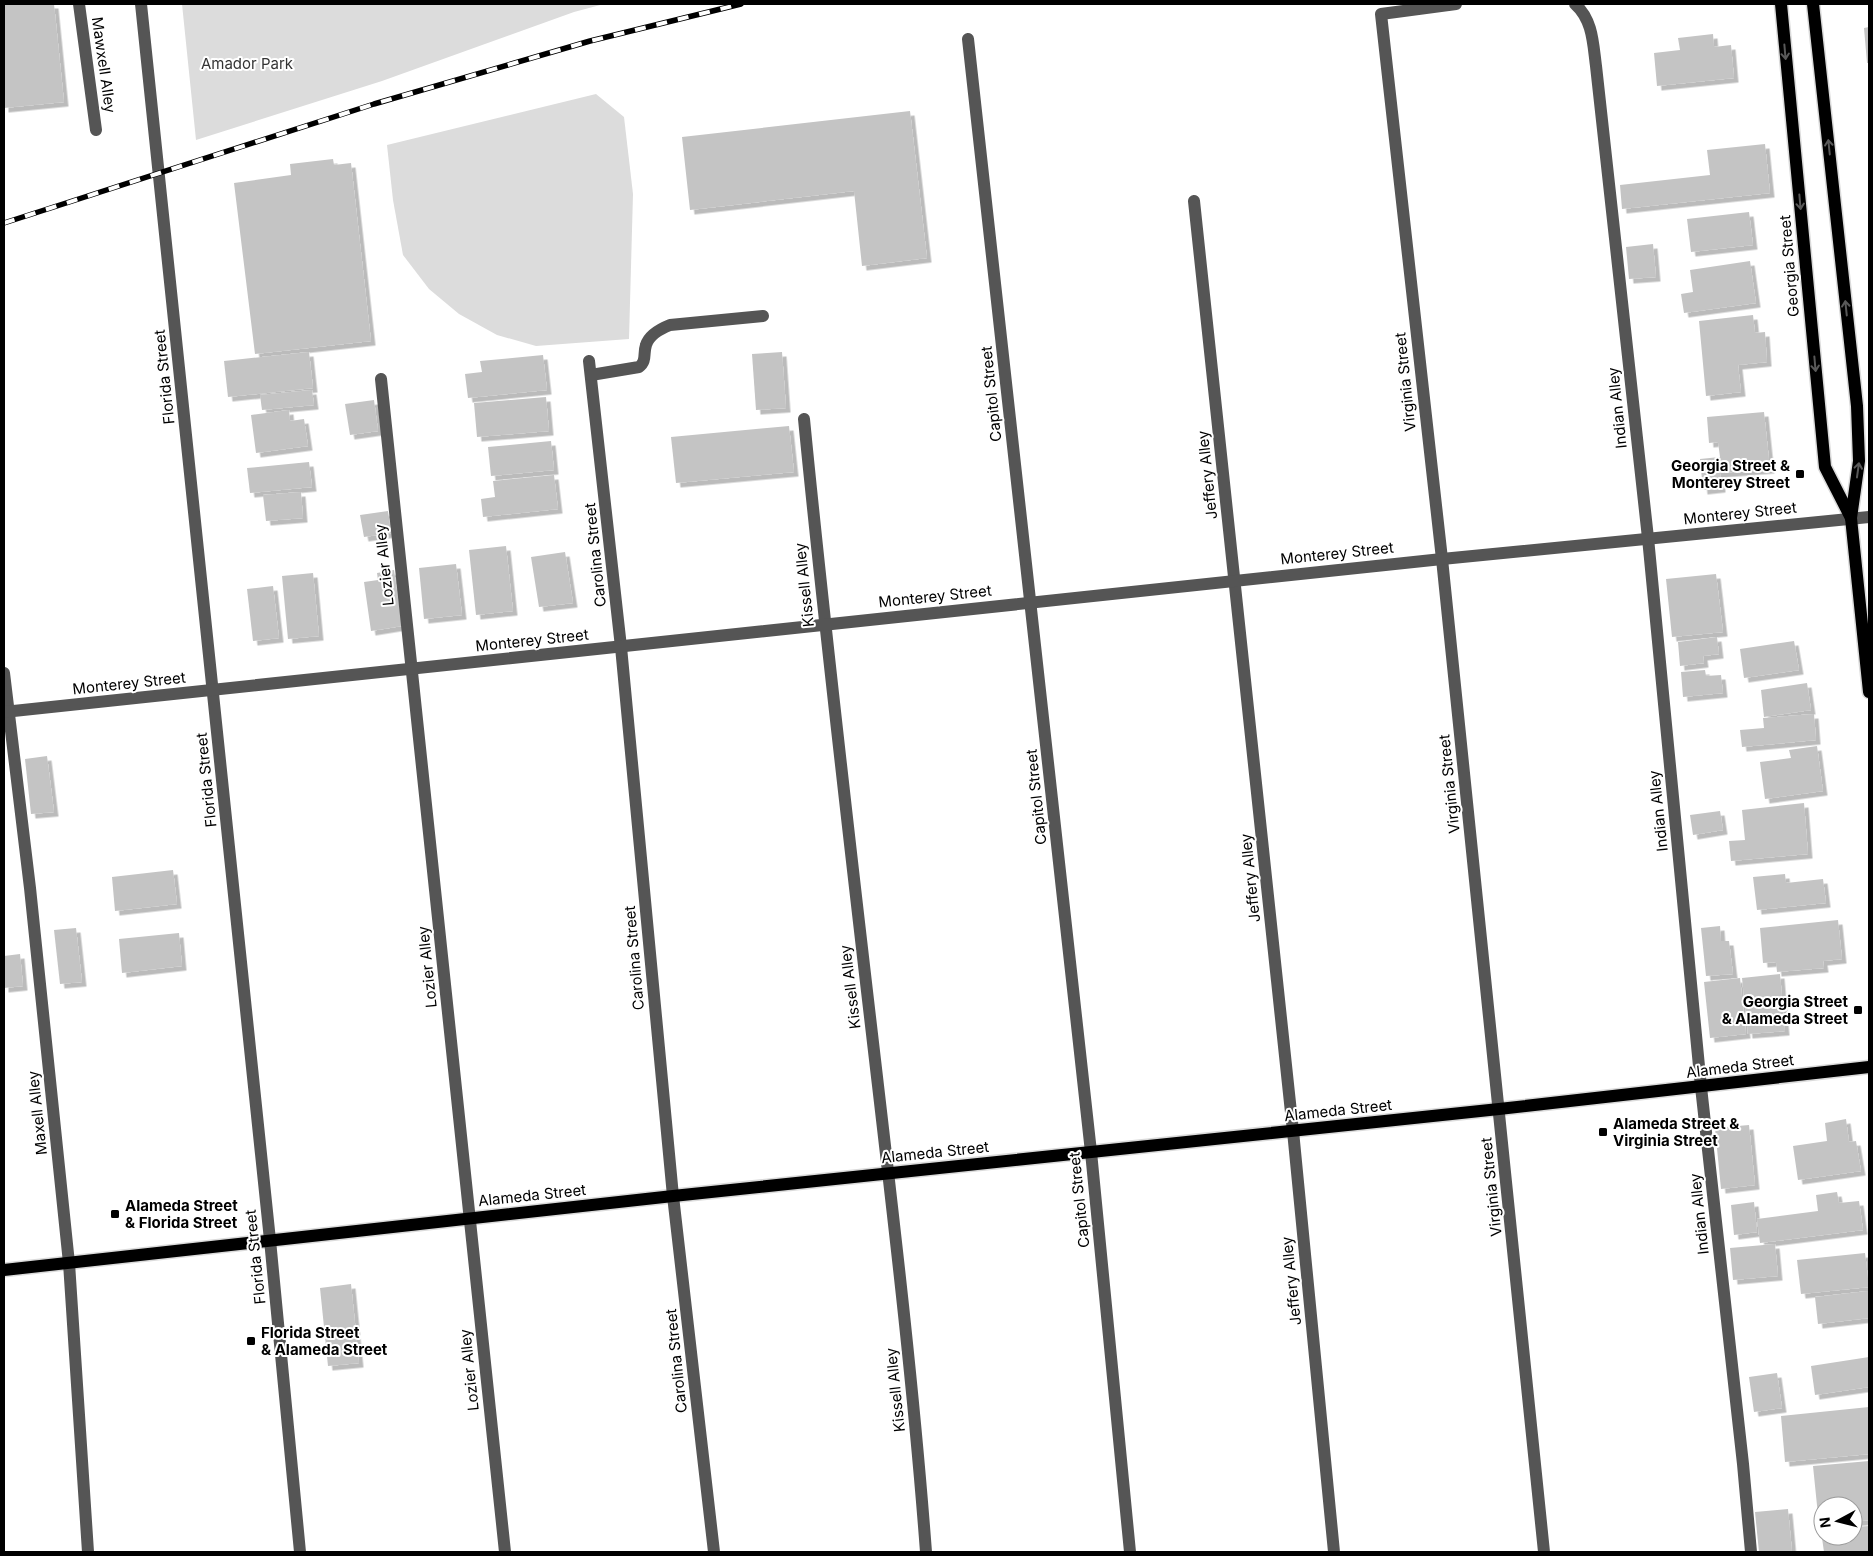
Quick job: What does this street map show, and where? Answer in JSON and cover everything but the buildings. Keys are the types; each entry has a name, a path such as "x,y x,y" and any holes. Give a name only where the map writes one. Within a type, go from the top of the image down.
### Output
{"main road":[{"name":"Georgia Street","path":"1781,4 1825,467 1851,518"},
{"name":"Georgia Street","path":"1813,4 1857,406 1859,461 1851,518 1869,692"},
{"name":"Alameda Street","path":"4,1270 674,1196 1499,1109 1869,1067"}],"street":[{"name":"Mawxell Alley","path":"79,4 96,130"},
{"name":"Florida Street","path":"142,4 270,1240 300,1552"},
{"name":"Virginia Street","path":"1456,4 1381,14 1442,559 1544,1552"},
{"name":"Indian Alley","path":"1575,4 1587,18 1592,35 1596,66 1648,538 1701,1087 1752,1552"},
{"name":"Capitol Street","path":"968,39 1091,1152 1130,1552"},
{"name":"Jeffery Alley","path":"1194,201 1293,1131 1334,1552"},
{"path":"591,375 639,368 645,360 646,344 656,331 670,325 763,316"},
{"name":"Carolina Street","path":"589,361 621,647 674,1196 714,1552"},
{"name":"Lozier Alley","path":"381,379 505,1552"},
{"name":"Kissell Alley","path":"804,419 824,624 888,1174 919,1464 926,1552"},
{"name":"Monterey Street","path":"6,712 1235,580 1869,516"},
{"name":"Maxell Alley","path":"4,672 6,712 30,888 69,1263 88,1552"}],"green space":[{"name":"Amador Park","path":"182,4 604,4 574,12 382,81 196,140"},
{"path":"596,94 624,117 633,194 629,339 536,346 497,335 459,314 429,289 403,255 393,200 387,145"}],"railway":[{"path":"4,223 374,104 590,41 741,4"}],"place":[{"name":"Georgia Street & Monterey Street","path":"1800,474"},
{"name":"Georgia Street & Alameda Street","path":"1858,1010"},
{"name":"Alameda Street & Virginia Street","path":"1603,1132"},
{"name":"Alameda Street & Florida Street","path":"115,1214"},
{"name":"Florida Street & Alameda Street","path":"251,1341"}]}
